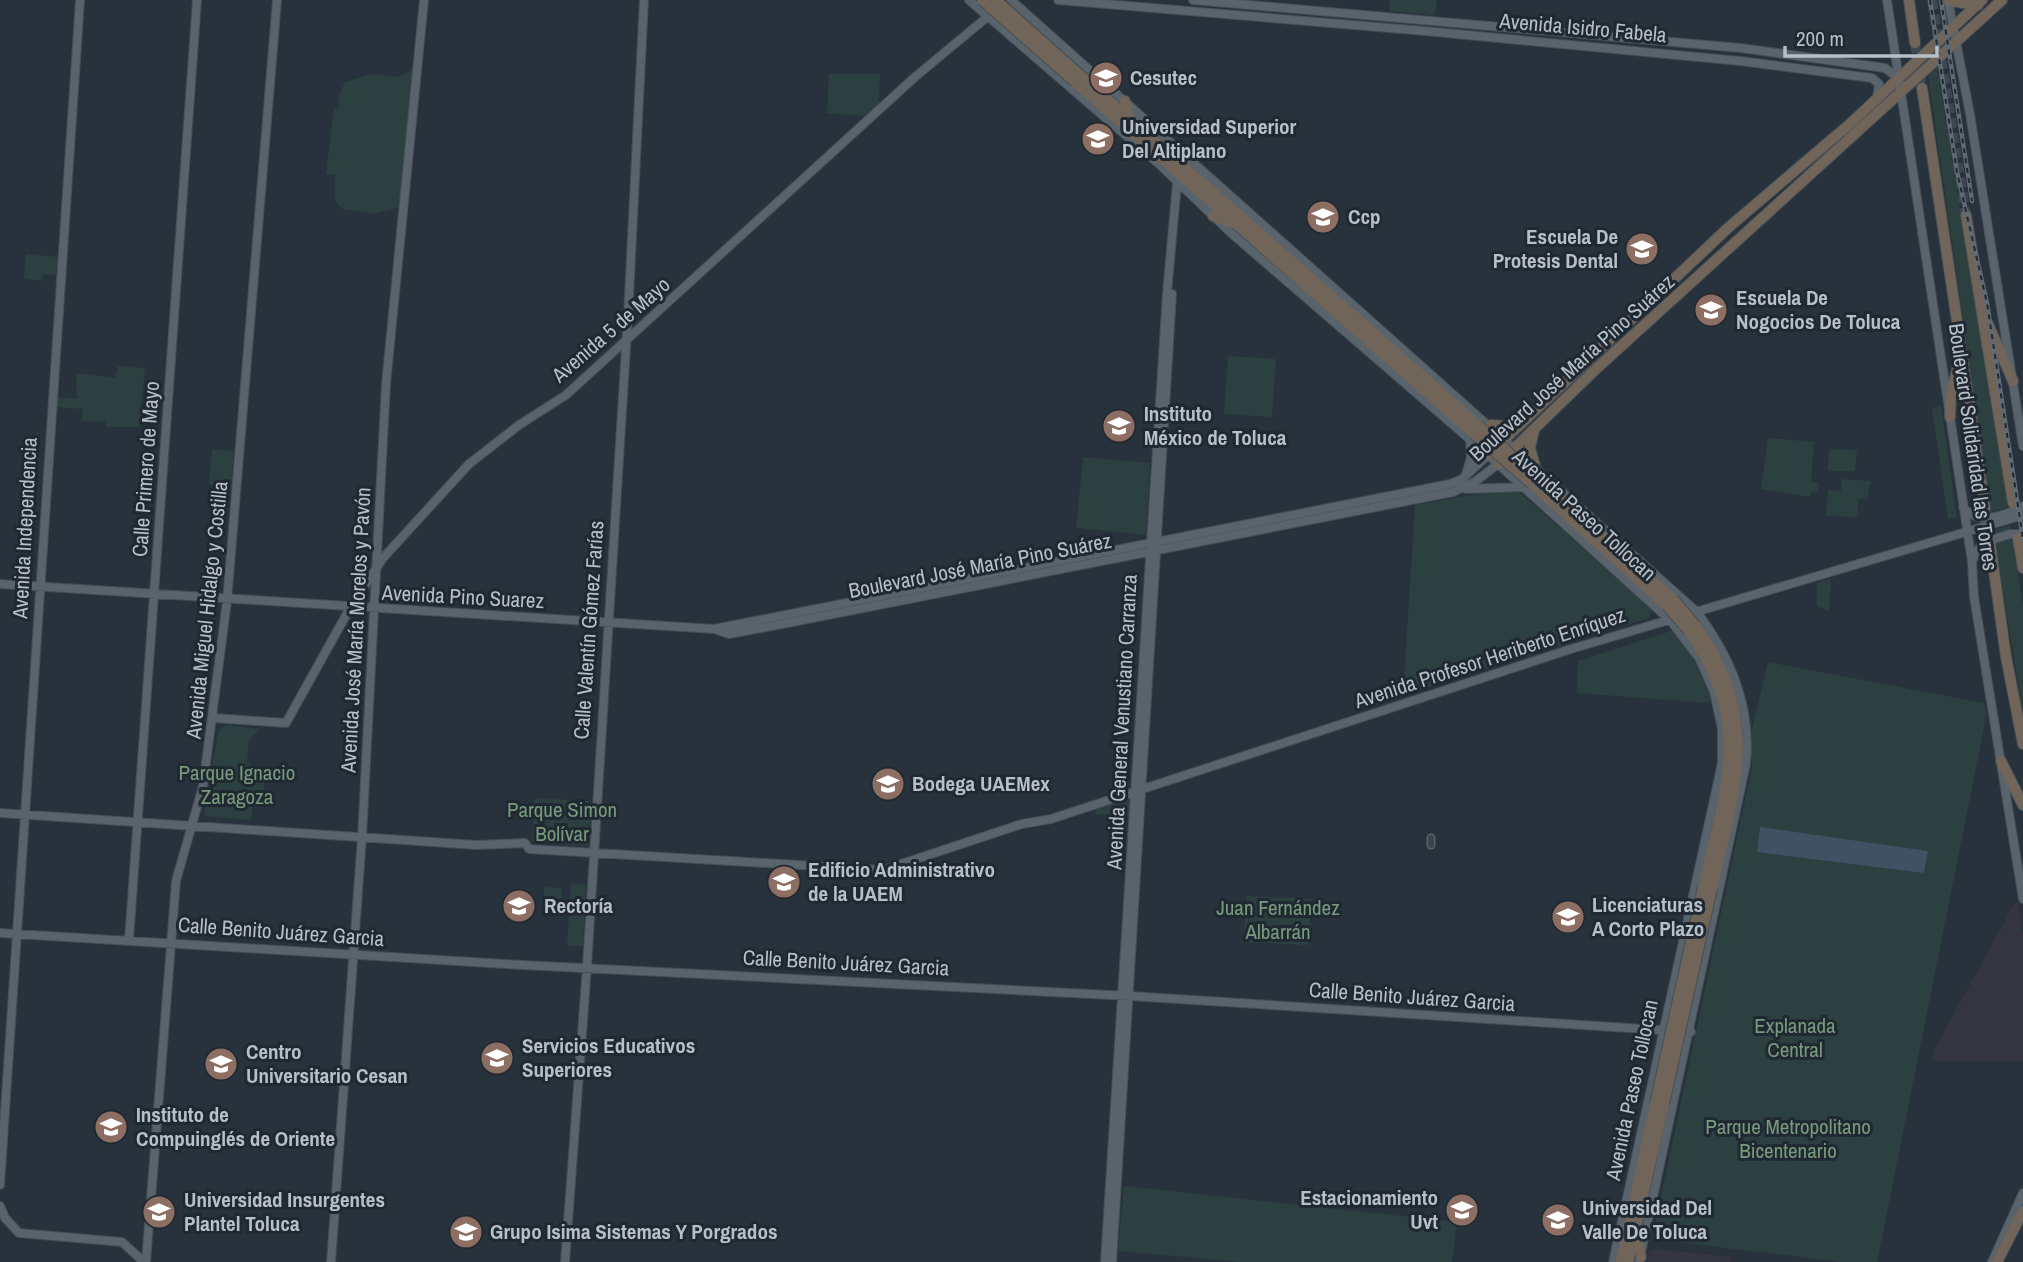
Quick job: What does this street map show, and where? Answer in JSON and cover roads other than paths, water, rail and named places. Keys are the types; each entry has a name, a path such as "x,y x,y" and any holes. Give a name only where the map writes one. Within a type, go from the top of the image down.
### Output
{"highway":[{"name":"Avenida Paseo Tollocan","path":"982,0 1130,118 1307,288 1478,431"},
{"name":"Avenida Paseo Tollocan","path":"996,0 1130,132 1171,160 1331,289 1531,483 1670,602 1692,627 1726,678 1739,734 1738,766 1660,1104 1628,1262"},
{"path":"1909,0 1915,43"},
{"path":"1949,0 1980,2"},
{"name":"Boulevard José María Pino Suárez","path":"1498,464 1535,427 2002,0"},
{"name":"Boulevard José María Pino Suárez","path":"1488,455 1729,227 1932,48 1980,2"},
{"name":"Boulevard Solidaridad las Torres","path":"1922,88 1985,508"},
{"path":"1125,101 1130,118"},
{"path":"1130,132 1139,147"},
{"path":"1177,183 1171,160 1191,159"},
{"name":"Boulevard Solidaridad las Torres","path":"1966,215 2018,504"},
{"path":"1213,216 1239,225"},
{"path":"1307,288 1313,304"},
{"path":"1980,299 2013,381"},
{"path":"1950,417 1960,340"},
{"path":"1478,431 1524,420"},
{"path":"1532,464 1530,448 1535,427"},
{"name":"Boulevard Solidaridad las Torres","path":"2021,536 2023,568"},
{"name":"Boulevard Solidaridad las Torres","path":"1990,542 2010,682 2023,744"},
{"name":"Avenida Paseo Tollocan","path":"1692,627 1710,664 1726,708 1730,751 1708,888"},
{"path":"1738,766 1747,749 1739,734"},
{"path":"2001,761 2023,805"},
{"path":"1718,786 1722,805"},
{"name":"Avenida Paseo Tollocan","path":"1621,1262 1660,1104"},
{"path":"1624,1219 1633,1208"},
{"path":"1995,1262 2023,1211"},
{"path":"1636,1229 1640,1259"}],"main road":[{"name":"Avenida Independencia","path":"0,1185 80,0"},
{"name":"Calle Primero de Mayo","path":"130,940 197,0"},
{"name":"Avenida Miguel Hidalgo y Costilla","path":"145,1262 177,874 204,786 227,601 277,0"},
{"name":"Avenida José María Morelos y Pavón","path":"331,1262 362,837 386,384 424,0"},
{"name":"Calle Valentín Gómez Farías","path":"565,1262 587,967 644,0"},
{"name":"Avenida Paseo Tollocan","path":"969,0 1139,147 1313,304 1478,431 1506,438 1697,612 1723,651 1733,675 1745,719 1747,749 1741,796 1640,1259"},
{"name":"Avenida 5 de Mayo","path":"214,718 286,723 350,608 377,566 469,464 519,425 566,395 796,184 1008,0"},
{"name":"Avenida Paseo Tollocan","path":"1008,0 1191,159 1331,289"},
{"path":"1008,36 1009,20 1025,12 1019,0"},
{"name":"Avenida Isidro Fabela","path":"1058,0 1156,3 1740,61 1868,77 1878,83 1877,97"},
{"name":"Avenida Isidro Fabela","path":"1193,0 1741,48 1885,68 1897,77"},
{"name":"Boulevard Solidaridad las Torres","path":"1887,0 1972,562 1974,597 2023,900"},
{"path":"1949,0 2023,446"},
{"path":"1383,27 1391,18"},
{"name":"Avenida General Venustiano Carranza","path":"1112,1262 1177,183"},
{"name":"Avenida Paseo Tollocan","path":"1478,431 1488,455 1515,483 1531,483 1670,620 1699,659 1717,701 1723,748 1718,786 1613,1262"},
{"path":"1465,477 1478,431"},
{"name":"Boulevard José María Pino Suárez","path":"714,629 729,634 767,628 1450,484 1465,477 1488,455"},
{"name":"Boulevard José María Pino Suárez","path":"714,629 1463,489 1498,464"},
{"path":"1463,489 1515,483 1517,465 1532,464"},
{"path":"1963,508 1975,518 1985,519 2018,504"},
{"name":"Avenida Profesor Heriberto Enríquez","path":"0,813 477,845 525,844 528,849 883,870 1022,824 1051,819 1570,649 1926,546 1966,531 2023,515"},
{"path":"1972,562 1982,542 2010,534 2021,536"},
{"name":"Avenida Pino Suarez","path":"0,584 227,601 714,629"},
{"path":"766,618 767,628"},
{"name":"Calle Benito Juárez Garcia","path":"0,933 1127,995 1691,1032"},
{"name":"Avenida General Venustiano Carranza","path":"1105,1262 1127,995"},
{"path":"1661,1049 1678,1044 1686,1055"},
{"path":"1995,1262 2023,1193"},
{"path":"0,1206 5,1218 19,1233 122,1242 145,1262"}],"tunnel":[{"path":"1932,0 1966,215"},
{"path":"1915,43 1922,88"},
{"path":"1985,508 1990,543"}],"railway":[{"path":"1930,0 1957,172 1987,303 2023,539"},
{"path":"1941,0 1972,201"}],"place":[{"name":"Cesutec","path":"1106,78"},
{"name":"Universidad Superior Del Altiplano","path":"1098,139"},
{"name":"Ccp","path":"1323,217"},
{"name":"Escuela De Protesis Dental","path":"1642,249"},
{"name":"Escuela De Nogocios De Toluca","path":"1711,310"},
{"name":"Instituto México de Toluca","path":"1119,426"},
{"name":"Bodega UAEMex","path":"888,784"},
{"name":"Edificio Administrativo de la UAEM","path":"784,882"},
{"name":"Rectoría","path":"519,906"},
{"name":"Licenciaturas A Corto Plazo","path":"1568,917"},
{"name":"Servicios Educativos Superiores","path":"497,1058"},
{"name":"Centro Universitario Cesan","path":"221,1064"},
{"name":"Instituto de Compuinglés de Oriente","path":"111,1127"},
{"name":"Estacionamiento Uvt","path":"1462,1210"},
{"name":"Universidad Insurgentes Plantel Toluca","path":"159,1212"},
{"name":"Universidad Del Valle De Toluca","path":"1558,1220"},
{"name":"Grupo Isima Sistemas Y Porgrados","path":"466,1232"}],"park label":[{"name":"Parque Ignacio Zaragoza","path":"237,785"},
{"name":"Parque Simon Bolívar","path":"562,822"},
{"name":"Juan Fernández Albarrán","path":"1278,920"},
{"name":"Explanada Central","path":"1795,1038"},
{"name":"Parque Metropolitano Bicentenario","path":"1788,1139"}]}
